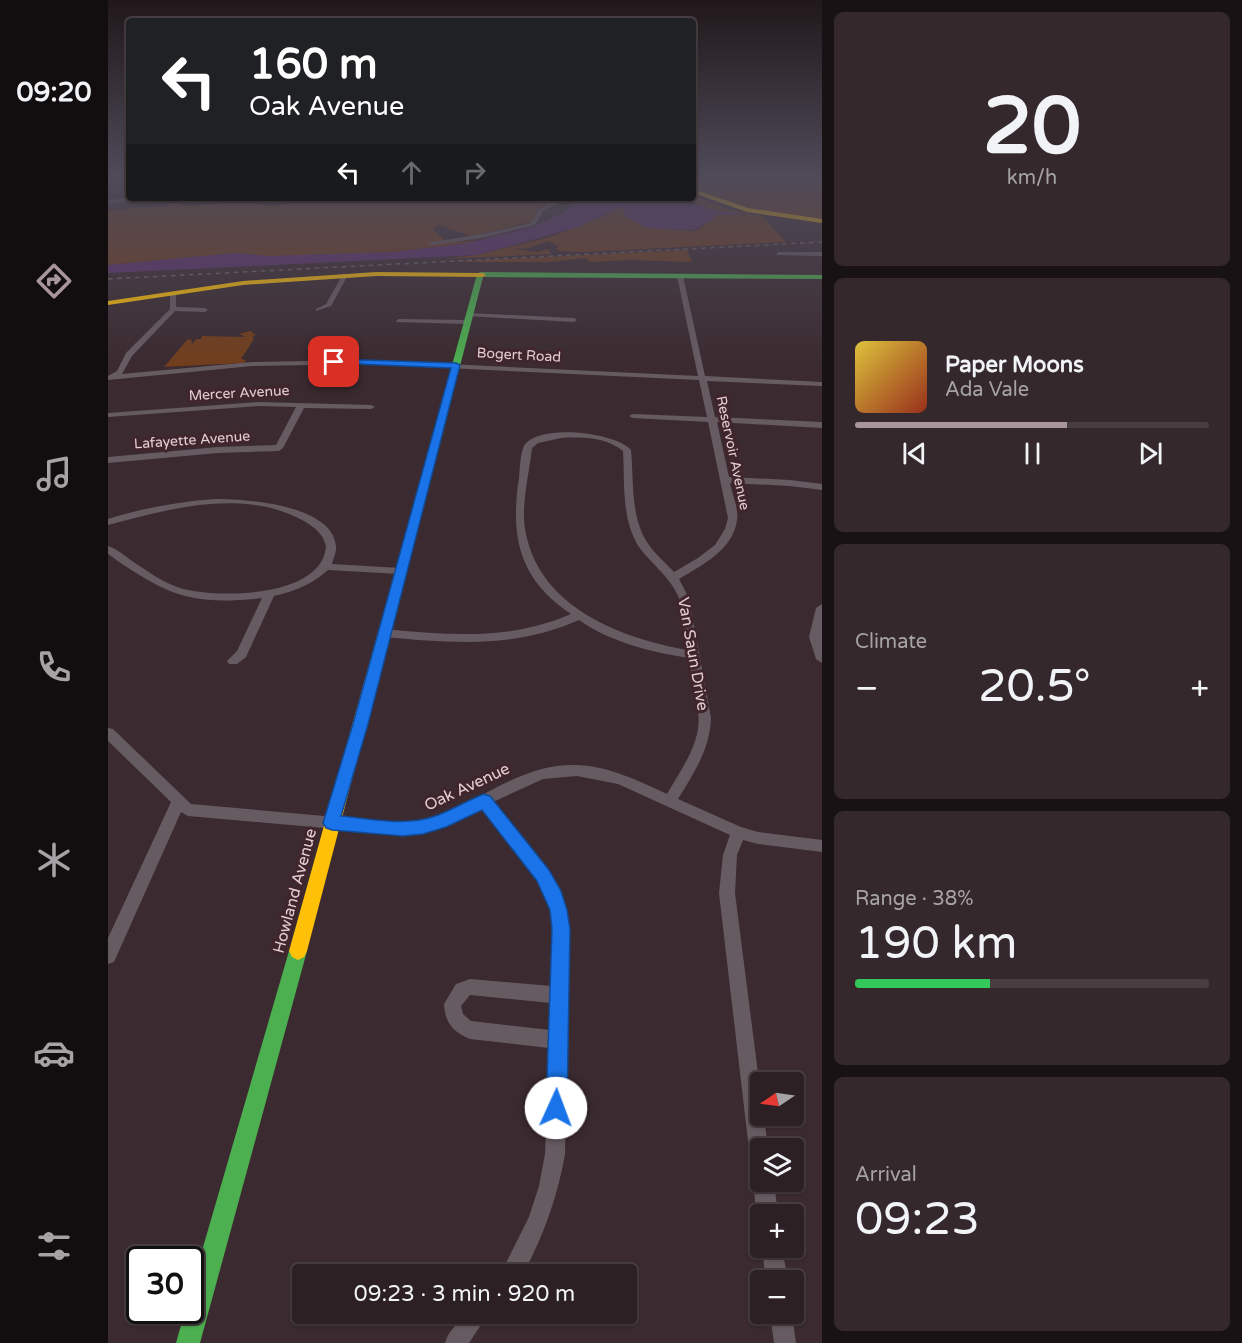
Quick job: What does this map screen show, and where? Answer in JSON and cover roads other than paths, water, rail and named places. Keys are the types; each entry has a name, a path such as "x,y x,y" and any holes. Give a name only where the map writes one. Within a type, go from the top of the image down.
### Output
{"main road":[{"name":"Howland Avenue","path":"188,1343 384,633 480,274"},
{"path":"108,303 243,283 345,275 822,277"}],"street":[{"path":"430,243 462,239"},
{"path":"778,254 822,254"},
{"path":"318,310 329,305 345,275"},
{"name":"Reservoir Avenue","path":"674,577 712,553 727,536 733,518 680,276"},
{"path":"109,379 120,372 129,356 173,309 172,294"},
{"path":"173,309 206,310"},
{"path":"399,321 573,320"},
{"name":"Bogert Road","path":"109,379 218,366 290,362 363,362 822,384"},
{"name":"Mercer Avenue","path":"108,415 238,404 371,407"},
{"name":"Lafayette Avenue","path":"108,460 218,450 279,448 302,404"},
{"path":"633,416 822,425"},
{"name":"Van Saun Drive","path":"579,615 546,585 536,572 524,547 520,522 528,447 538,438 551,435 604,438 622,443 627,450 633,524 649,551 674,577 684,598 705,718 704,734 701,745 669,802"},
{"path":"726,480 822,487"},
{"path":"108,522 156,510 198,504 245,502 273,506 299,514 327,535 332,549 326,567"},
{"path":"108,549 166,586 185,594 224,599 269,594 299,584 326,567 400,570"},
{"path":"233,661 242,654 269,594"},
{"path":"822,608 815,637 822,659"},
{"path":"384,633 468,640 499,639 548,629 579,615 628,640 694,656"},
{"name":"Oak Avenue","path":"108,733 188,810 403,828 423,826 448,819 542,773 578,770 612,776 738,832 758,838 822,846"},
{"path":"484,801 543,875 552,891 561,929 555,1154 550,1185 540,1220 517,1264"},
{"path":"108,956 178,802"},
{"path":"738,832 730,855 727,893 758,1138"},
{"path":"558,1040 461,1027 455,1020 452,1004 462,990 470,987 559,994"},
{"path":"456,1343 470,1324"},
{"path":"782,1324 785,1343"}],"railway":[{"path":"108,279 822,242"}]}
